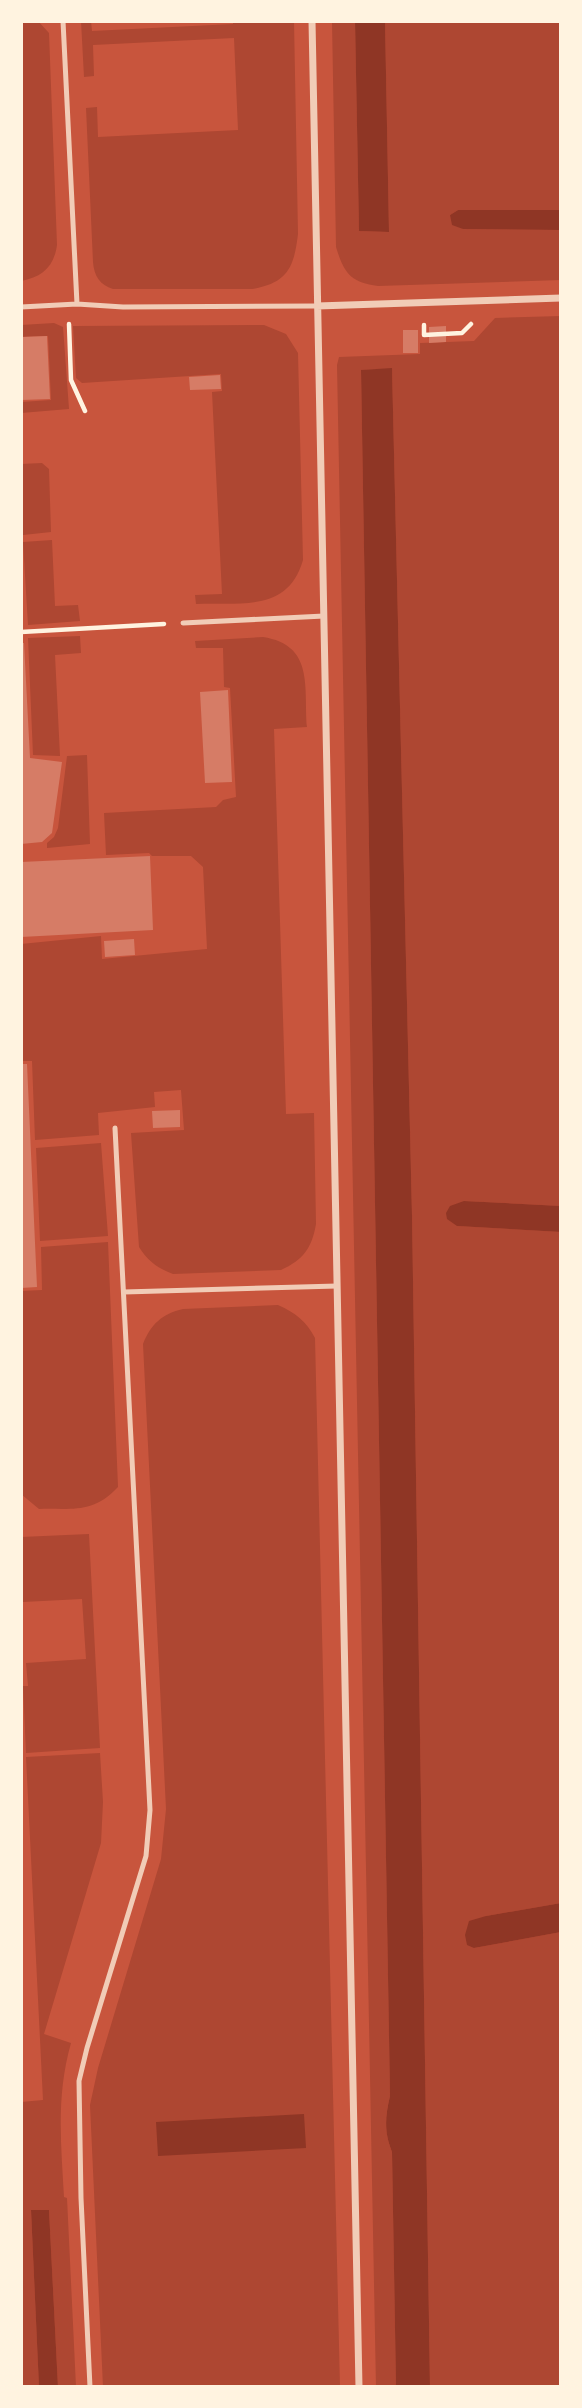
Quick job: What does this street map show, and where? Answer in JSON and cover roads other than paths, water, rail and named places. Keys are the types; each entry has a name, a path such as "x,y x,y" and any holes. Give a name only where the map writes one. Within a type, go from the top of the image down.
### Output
{"street":[{"path":"312,21 359,2387"},
{"path":"317,306 561,298"}],"lane":[{"path":"63,21 77,304"},
{"path":"21,307 77,304 123,307 317,306"},
{"path":"183,623 324,616"},
{"path":"90,2387 81,2198 79,2081 146,1857 150,1810 115,1128"},
{"path":"124,1292 337,1286"}]}
